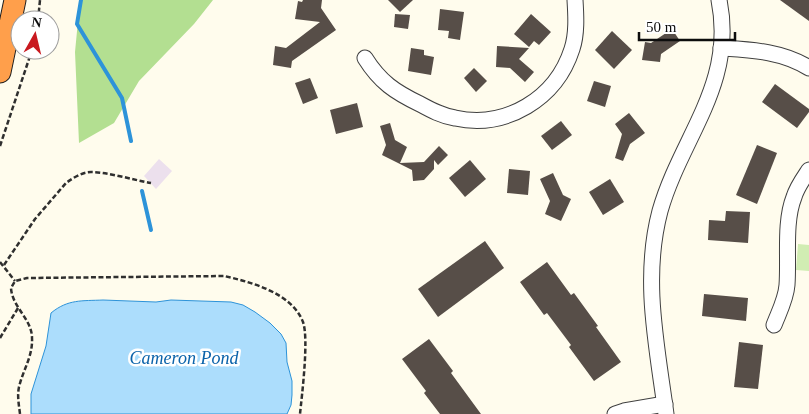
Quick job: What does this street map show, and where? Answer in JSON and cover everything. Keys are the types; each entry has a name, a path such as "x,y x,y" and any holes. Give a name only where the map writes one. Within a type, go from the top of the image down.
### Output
{"highway":[{"path":"0,72 15,0"}],"street":[{"path":"366,58 373,71 384,83 399,94 438,114 472,121 491,120 510,115 528,107 541,97 553,85 564,68 574,39 575,0"},
{"path":"615,414 665,409 651,304 651,271 654,241 660,212 669,186 708,102 716,78 722,48 719,0"},
{"path":"722,48 761,50 777,54 809,68"},
{"path":"774,325 785,297 787,286 789,228 793,198 809,170"}],"path":[{"path":"0,146 29,60"},
{"path":"4,265 35,219 66,182 71,179 91,172 151,183"},
{"path":"0,262 15,281"},
{"path":"20,414 19,387 31,354 32,338 31,328 14,302 11,292 15,281 27,278 224,276 248,281 285,300 296,310 304,323 306,337 300,414"},
{"path":"0,338 18,308"}],"shaded area":[{"path":"159,159 172,171 156,189 144,176"}],"green space":[{"path":"80,0 213,0 194,24 139,81 114,123 79,143 75,52"},
{"path":"798,244 809,245 809,271 796,270"}],"water":[{"name":"Cameron Pond","path":"103,300 231,302 243,305 255,312 281,334 286,343 287,362 292,381 291,405 287,414 31,414 31,394 46,346 51,313 69,303"}],"building":[{"path":"303,0 322,0 321,8 336,30 292,61 291,68 273,65 275,46 286,48 320,22 295,19 298,1 302,2"},
{"path":"388,0 413,0 400,12"},
{"path":"780,0 809,0 809,21"},
{"path":"440,9 464,12 460,40 448,38 449,31 438,30"},
{"path":"395,14 410,15 408,29 394,27"},
{"path":"531,14 551,32 539,45 534,41 529,47 514,34"},
{"path":"672,29 680,41 661,54 660,62 642,60 645,42 651,43"},
{"path":"612,31 632,50 614,69 595,50"},
{"path":"497,46 529,48 519,59 534,72 525,82 510,68 496,67"},
{"path":"411,48 424,50 424,55 434,57 431,75 408,71"},
{"path":"474,68 487,81 476,92 464,78"},
{"path":"310,78 318,98 303,104 295,83"},
{"path":"594,81 611,86 605,107 587,101"},
{"path":"775,84 809,109 809,112 797,128 762,102"},
{"path":"357,103 363,127 336,134 330,110"},
{"path":"629,113 645,133 630,144 623,161 615,158 622,134 615,124"},
{"path":"561,121 572,135 552,150 541,136"},
{"path":"390,123 395,140 407,147 400,163 424,162 439,146 448,155 438,165 434,160 434,169 424,180 413,181 412,170 382,155 386,145 380,126"},
{"path":"757,145 777,153 757,204 736,195"},
{"path":"470,160 486,179 465,197 449,178"},
{"path":"509,169 530,171 528,195 507,193"},
{"path":"553,173 563,195 571,199 561,221 545,214 550,201 540,179"},
{"path":"610,179 624,202 603,215 589,192"},
{"path":"726,211 750,212 748,243 708,240 709,220 725,221"},
{"path":"485,241 504,268 438,317 418,289"},
{"path":"547,262 571,295 574,293 621,362 594,381 569,347 571,345 547,313 544,315 520,282"},
{"path":"704,294 748,298 746,321 702,316"},
{"path":"429,339 481,414 440,414 424,393 426,391 402,359"},
{"path":"739,342 763,345 758,389 734,387"}],"waterway":[{"path":"81,0 77,24 122,98 131,141"},
{"path":"142,191 151,230"}]}
